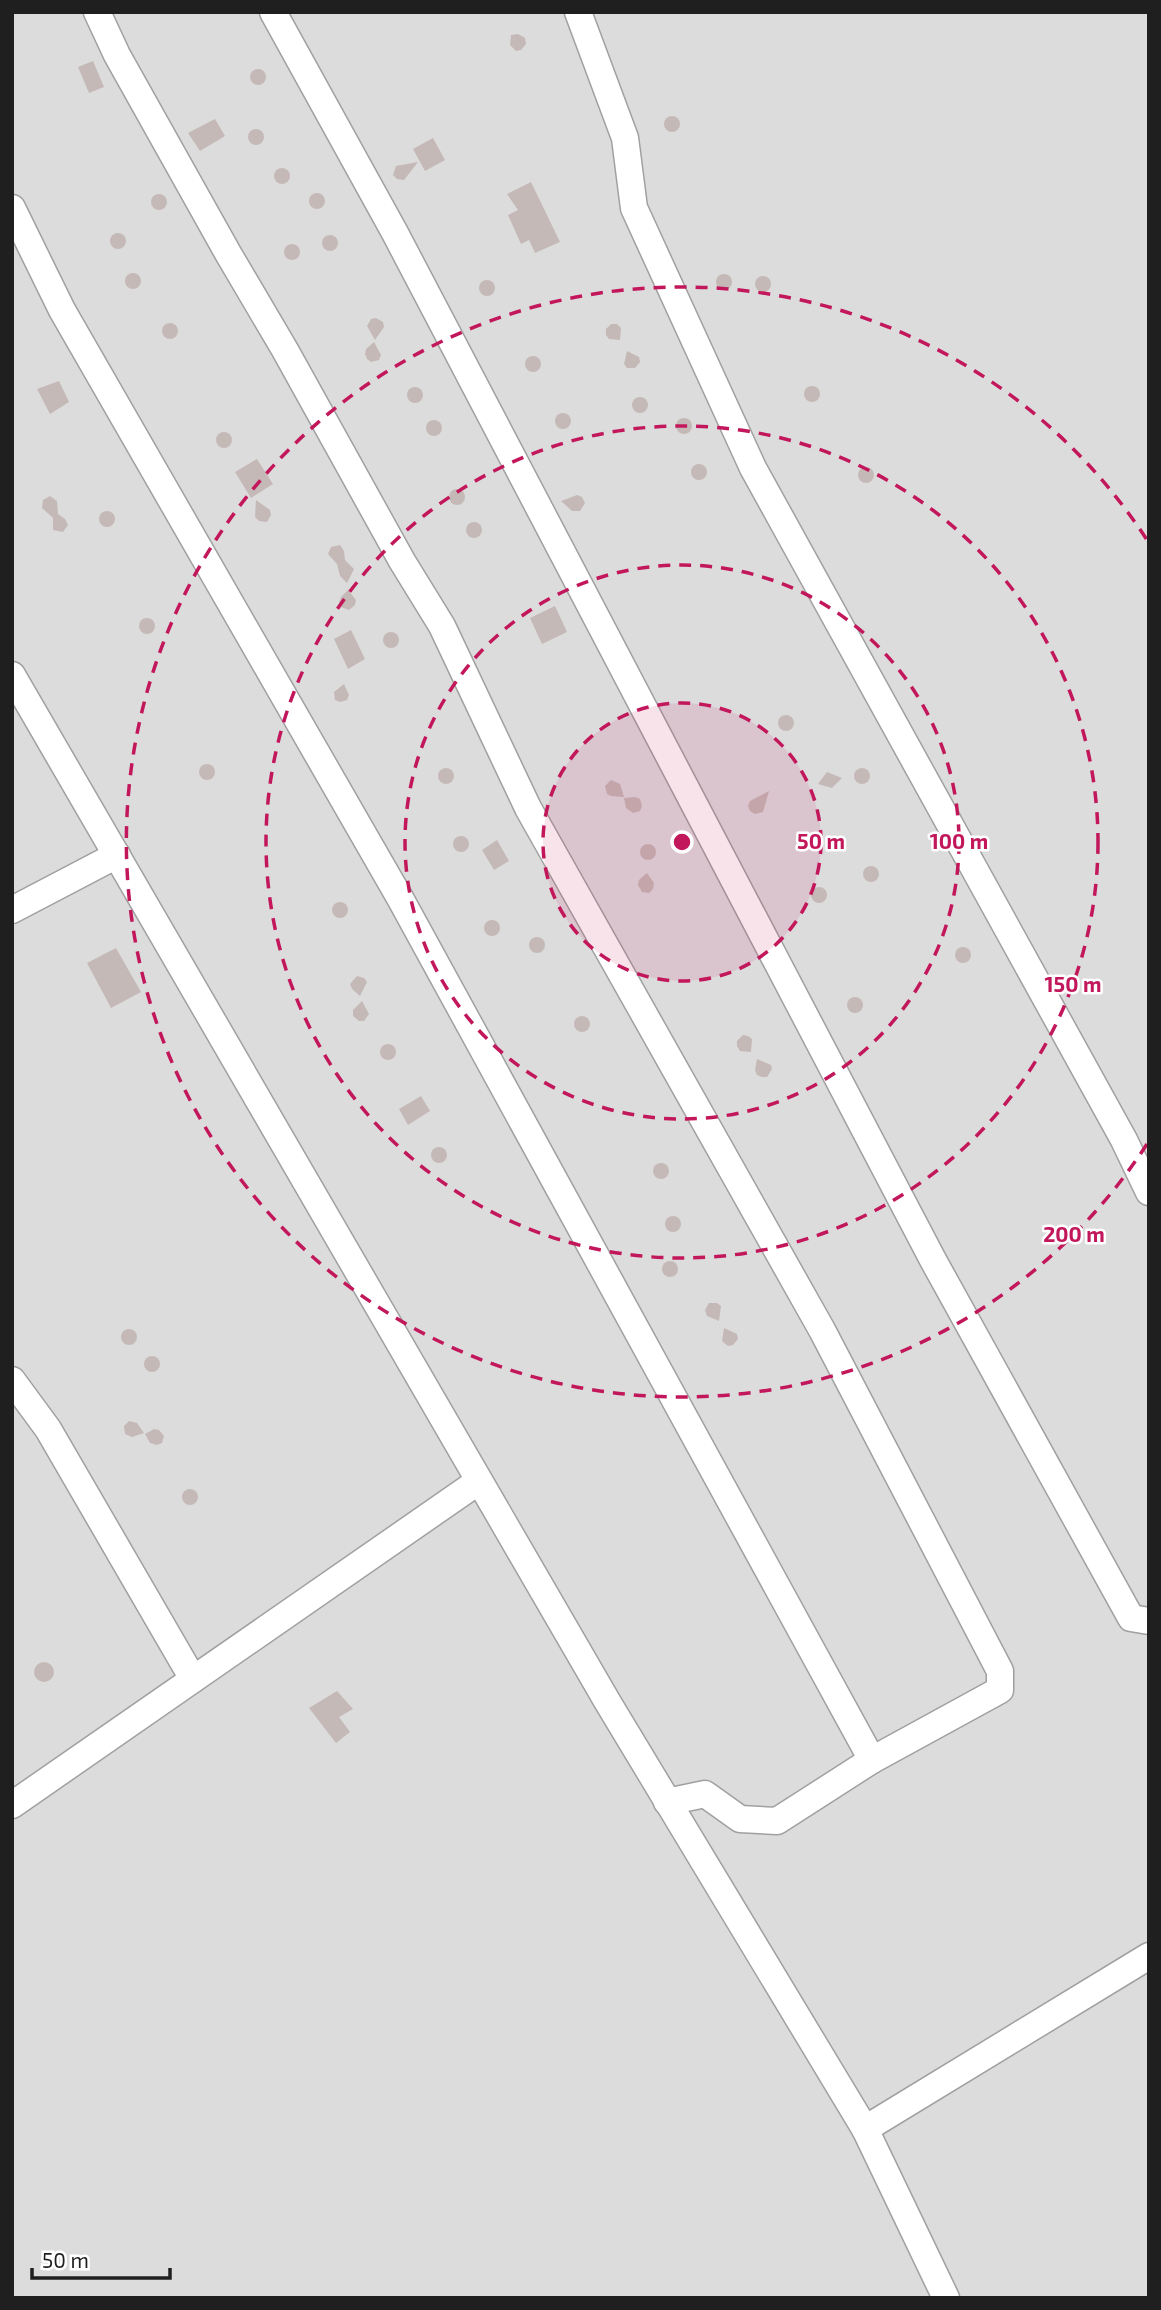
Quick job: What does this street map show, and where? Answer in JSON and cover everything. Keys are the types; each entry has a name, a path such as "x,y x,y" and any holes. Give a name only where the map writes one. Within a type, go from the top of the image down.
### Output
{"street":[{"path":"97,12 117,55 222,243 402,561 442,626 528,808 822,1330 1000,1671 1000,1690 872,1760 777,1821 740,1819 705,1794 667,1802"},
{"path":"273,12 395,233 933,1260 1131,1618 1149,1621"},
{"path":"578,12 625,138 635,208 753,468 1124,1140 1149,1192"},
{"path":"12,208 62,310 400,898 872,1760"},
{"path":"12,675 667,1802 865,2129 946,2298"},
{"path":"12,910 117,855"},
{"path":"12,1380 48,1429 193,1679"},
{"path":"12,1805 479,1481"},
{"path":"865,2129 1149,1956"}],"shaded area":[{"path":"12,12 1149,12 1149,2298 12,2298"}],"building":[{"path":"518,34 525,38 526,44 516,51 510,45 511,35"},
{"path":"93,61 104,87 89,93 78,67"},
{"path":"255,69 261,69 266,77 264,83 255,85 250,80 250,74"},
{"path":"669,116 675,116 680,124 678,130 669,132 664,127 664,121"},
{"path":"215,119 225,136 200,151 188,133"},
{"path":"253,129 259,129 264,137 262,143 253,145 248,140 248,134"},
{"path":"433,138 445,160 425,171 413,149"},
{"path":"418,162 404,180 393,175 396,166"},
{"path":"282,168 288,170 288,182 282,184 276,182 274,176 276,170"},
{"path":"531,182 560,242 535,253 529,240 521,244 508,215 518,210 507,194"},
{"path":"314,193 320,193 325,201 323,207 314,209 309,204 309,198"},
{"path":"156,194 162,194 167,202 165,208 156,210 151,205 151,199"},
{"path":"115,233 121,233 126,241 124,247 115,249 110,244 110,238"},
{"path":"327,235 333,235 338,243 336,249 327,251 322,246 322,240"},
{"path":"289,244 295,244 300,252 298,258 289,260 284,255 284,249"},
{"path":"130,273 136,273 141,281 139,287 130,289 125,284 125,278"},
{"path":"721,274 727,274 732,282 730,288 721,290 716,285 716,279"},
{"path":"760,276 766,276 771,284 769,290 760,292 755,287 755,281"},
{"path":"487,280 493,282 493,294 487,296 481,294 479,288 481,282"},
{"path":"376,318 383,322 384,327 375,340 367,326 371,319"},
{"path":"167,323 173,323 178,331 176,337 167,339 162,334 162,328"},
{"path":"611,324 617,324 621,328 620,340 609,339 606,335 606,329"},
{"path":"374,342 381,355 379,360 371,362 365,354 366,349"},
{"path":"627,351 639,357 640,362 635,368 627,368 624,364"},
{"path":"530,356 536,356 541,364 539,370 530,372 525,367 525,361"},
{"path":"59,381 69,402 50,414 37,389"},
{"path":"812,386 818,388 818,400 812,402 806,400 804,394 806,388"},
{"path":"412,387 418,387 423,395 421,401 412,403 407,398 407,392"},
{"path":"640,397 646,399 646,411 640,413 634,411 632,405 634,399"},
{"path":"560,413 566,413 571,421 569,427 560,429 555,424 555,418"},
{"path":"681,418 687,418 692,426 690,432 681,434 676,429 676,423"},
{"path":"431,420 437,420 442,428 440,434 431,436 426,431 426,425"},
{"path":"221,432 227,432 232,440 230,446 221,448 216,443 216,437"},
{"path":"257,459 273,484 251,498 235,472"},
{"path":"696,464 702,464 707,472 705,478 696,480 691,475 691,469"},
{"path":"863,467 869,467 874,475 872,481 863,483 858,478 858,472"},
{"path":"454,489 460,489 465,497 463,503 454,505 449,500 449,494"},
{"path":"577,495 582,497 585,503 580,511 572,511 561,501"},
{"path":"50,496 57,501 58,514 68,525 63,532 53,530 53,518 42,508 43,500"},
{"path":"256,500 270,510 271,515 267,522 259,521 255,517"},
{"path":"104,511 110,511 115,519 113,525 104,527 99,522 99,516"},
{"path":"471,522 477,522 482,530 480,536 471,538 466,533 466,527"},
{"path":"340,545 345,560 354,569 347,583 328,554 331,547"},
{"path":"348,590 356,600 349,610 341,607 339,602"},
{"path":"555,606 567,632 542,644 530,618"},
{"path":"144,618 150,618 155,626 153,632 144,634 139,629 139,623"},
{"path":"351,630 365,659 348,669 334,639"},
{"path":"388,632 394,632 399,640 397,646 388,648 383,643 383,637"},
{"path":"344,684 349,695 347,700 340,702 335,700 334,692"},
{"path":"783,715 789,715 794,723 792,729 783,731 778,726 778,720"},
{"path":"204,764 210,764 215,772 213,778 204,780 199,775 199,769"},
{"path":"443,768 449,768 454,776 452,782 443,784 438,779 438,773"},
{"path":"859,768 865,768 870,776 868,782 859,784 854,779 854,773"},
{"path":"827,772 842,778 832,788 818,784"},
{"path":"611,780 620,784 624,797 607,794 605,786"},
{"path":"769,791 763,812 755,814 750,811 750,801"},
{"path":"624,798 640,799 642,806 640,811 633,813 626,808"},
{"path":"458,836 464,836 469,844 467,850 458,852 453,847 453,841"},
{"path":"497,840 509,861 494,870 482,850"},
{"path":"645,844 651,844 656,852 654,858 645,860 640,855 640,849"},
{"path":"868,866 874,866 879,874 877,880 868,882 863,877 863,871"},
{"path":"647,873 654,883 649,893 642,892 638,885 639,880"},
{"path":"816,887 822,887 827,895 825,901 816,903 811,898 811,892"},
{"path":"337,902 343,902 348,910 346,916 337,918 332,913 332,907"},
{"path":"489,920 495,920 500,928 498,934 489,936 484,931 484,925"},
{"path":"534,937 540,937 545,945 543,951 534,953 529,948 529,942"},
{"path":"960,947 966,947 971,955 969,961 960,963 955,958 955,952"},
{"path":"116,948 141,992 111,1008 87,963"},
{"path":"357,976 367,982 360,996 350,984"},
{"path":"852,997 858,997 863,1005 861,1011 852,1013 847,1008 847,1002"},
{"path":"362,1001 369,1014 364,1021 359,1021 353,1016 353,1010"},
{"path":"579,1016 585,1016 590,1024 588,1030 579,1032 574,1027 574,1021"},
{"path":"743,1035 752,1039 751,1052 740,1051 737,1046 737,1041"},
{"path":"388,1044 394,1046 394,1058 388,1060 382,1058 380,1052 382,1046"},
{"path":"757,1059 771,1065 772,1069 767,1077 757,1075"},
{"path":"421,1096 430,1111 408,1125 399,1109"},
{"path":"436,1147 442,1147 447,1155 445,1161 436,1163 431,1158 431,1152"},
{"path":"658,1163 664,1163 669,1171 667,1177 658,1179 653,1174 653,1168"},
{"path":"670,1216 676,1216 681,1224 679,1230 670,1232 665,1227 665,1221"},
{"path":"667,1261 673,1261 678,1269 676,1275 667,1277 662,1272 662,1266"},
{"path":"709,1303 721,1306 719,1321 707,1316 705,1310"},
{"path":"724,1328 737,1334 738,1339 733,1345 728,1346 722,1341"},
{"path":"126,1329 132,1329 137,1337 135,1343 126,1345 121,1340 121,1334"},
{"path":"149,1356 155,1356 160,1364 158,1370 149,1372 144,1367 144,1361"},
{"path":"129,1421 137,1423 144,1433 132,1437 125,1434 124,1426"},
{"path":"154,1429 164,1436 162,1443 157,1445 150,1443 145,1434"},
{"path":"187,1489 193,1489 198,1497 196,1503 187,1505 182,1500 182,1494"},
{"path":"44,1662 51,1665 54,1672 51,1679 44,1682 37,1679 34,1672 37,1665"},
{"path":"337,1691 353,1709 339,1717 350,1732 336,1743 309,1708"}]}
